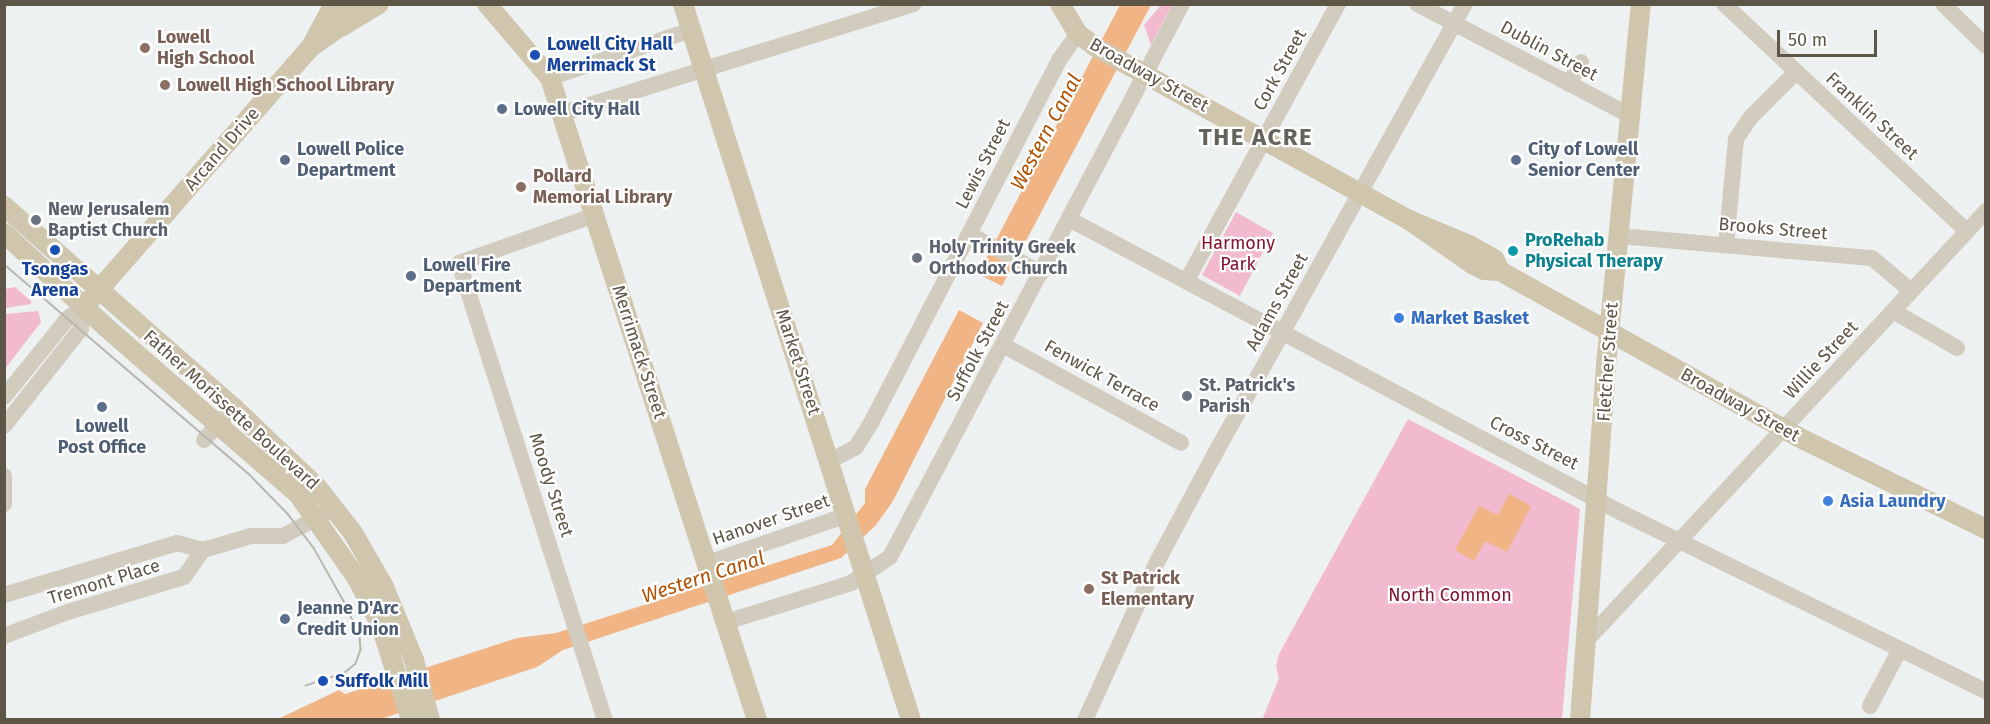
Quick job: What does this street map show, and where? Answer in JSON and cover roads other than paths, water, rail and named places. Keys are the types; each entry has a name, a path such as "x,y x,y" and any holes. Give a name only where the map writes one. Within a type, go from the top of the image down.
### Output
{"main road":[{"name":"Arcand Drive","path":"85,306 311,47 334,4"},
{"name":"Arcand Drive","path":"334,32 352,4"},
{"name":"Arcand Drive","path":"311,47 379,4"},
{"name":"Merrimack Street","path":"487,4 550,78 564,113 757,720"},
{"name":"Market Street","path":"683,4 911,720"},
{"name":"Broadway Street","path":"1060,4 1083,38 1409,220 1473,264 1484,270 1500,271 1783,429 1986,529"},
{"name":"Fletcher Street","path":"1580,720 1599,500 1609,332 1641,4"},
{"name":"Father Morissette Boulevard","path":"4,206 298,466 334,508 384,587 421,715"},
{"name":"Father Morissette Boulevard","path":"4,233 219,424 268,464 316,519 358,580 407,670"}],"street":[{"path":"564,113 705,71 913,4"},
{"name":"Suffolk Street","path":"724,615 851,583 883,564 897,546 1069,219 1138,70 1182,4"},
{"name":"Cork Street","path":"1187,280 1338,4"},
{"name":"Dublin Street","path":"1417,4 1630,116"},
{"name":"Adams Street","path":"1085,720 1157,562 1465,4"},
{"name":"Franklin Street","path":"1724,4 1967,231"},
{"path":"1943,4 1986,46"},
{"path":"550,78 691,30"},
{"name":"Lewis Street","path":"830,461 856,447 867,429 1059,60 1083,38"},
{"path":"1569,84 1581,62"},
{"path":"1726,245 1736,139 1751,117 1796,72"},
{"name":"Willie Street","path":"1587,640 1986,211"},
{"name":"Moody Street","path":"595,215 459,263 605,720"},
{"name":"Cross Street","path":"1069,219 1187,280 1282,334 1599,500 1986,691"},
{"path":"969,234 1041,273"},
{"name":"Brooks Street","path":"1619,236 1872,258 1911,291"},
{"name":"Arcand Drive","path":"4,397 68,318 85,306"},
{"name":"Arcand Drive","path":"4,426 81,329 85,306"},
{"path":"1893,311 1957,348"},
{"name":"Fenwick Terrace","path":"1003,345 1181,443"},
{"path":"204,440 233,407"},
{"path":"4,476 4,504"},
{"name":"Tremont Place","path":"4,595 177,543 203,550 262,535 283,536 334,508"},
{"name":"Hanover Street","path":"709,570 847,515"},
{"name":"Tremont Place","path":"4,636 68,612 184,577 203,550"},
{"path":"1870,706 1900,649"}],"tram line":[{"path":"4,264 250,475 288,514 314,548 345,603 360,636 361,650 356,664 345,673 306,686"}],"place":[{"name":"Lowell High School","path":"145,48"},
{"name":"Lowell City Hall Merrimack St","path":"535,55"},
{"name":"Lowell High School Library","path":"165,85"},
{"name":"Lowell City Hall","path":"502,109"},
{"name":"Lowell Police Department","path":"285,160"},
{"name":"City of Lowell Senior Center","path":"1516,160"},
{"name":"Pollard Memorial Library","path":"521,187"},
{"name":"New Jerusalem Baptist Church","path":"36,220"},
{"name":"Tsongas Arena","path":"55,250"},
{"name":"ProRehab Physical Therapy","path":"1513,251"},
{"name":"Holy Trinity Greek Orthodox Church","path":"917,258"},
{"name":"Lowell Fire Department","path":"411,276"},
{"name":"Market Basket","path":"1399,318"},
{"name":"St. Patrick's Parish","path":"1187,396"},
{"name":"Lowell Post Office","path":"102,407"},
{"name":"Asia Laundry","path":"1828,501"},
{"name":"St Patrick Elementary","path":"1089,589"},
{"name":"Jeanne D'Arc Credit Union","path":"285,619"},
{"name":"Suffolk Mill","path":"323,681"}],"district":[{"name":"THE ACRE","path":"1256,138"}],"water label":[{"name":"Western Canal","path":"1046,132"},
{"name":"Western Canal","path":"703,577"}],"park label":[{"name":"Harmony Park","path":"1238,254"},
{"name":"North Common","path":"1450,595"}]}
